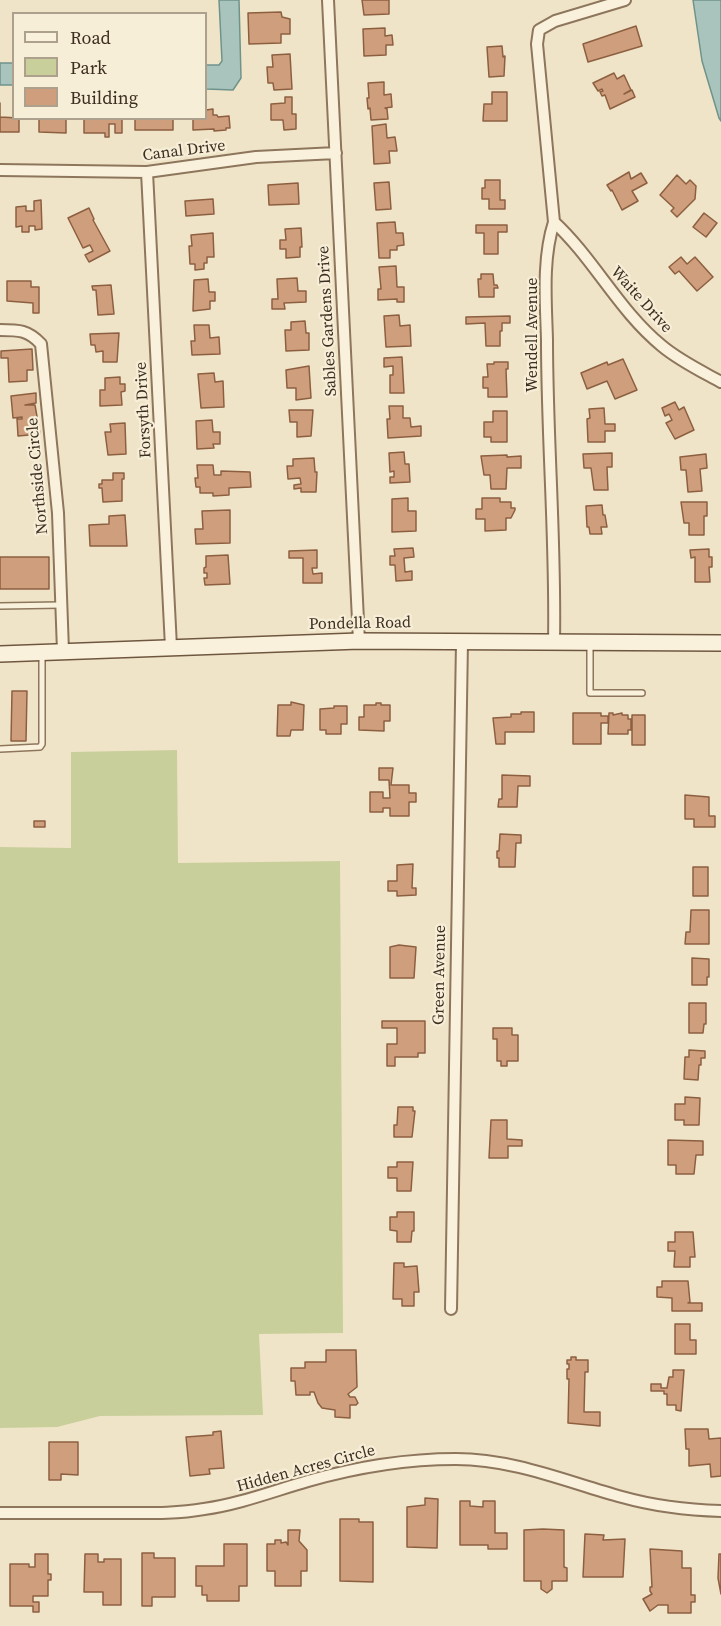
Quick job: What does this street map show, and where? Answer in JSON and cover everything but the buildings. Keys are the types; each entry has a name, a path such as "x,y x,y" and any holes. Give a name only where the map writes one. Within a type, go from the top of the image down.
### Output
{"main road":[{"name":"Pondella Road","path":"0,654 359,641 721,643"}],"street":[{"name":"Sables Gardens Drive","path":"328,0 359,641"},
{"name":"Wendell Avenue","path":"555,642 546,304 549,238 554,222 537,44 539,30 555,21 625,0"},
{"name":"Canal Drive","path":"0,170 147,172 256,157 336,153"},
{"name":"Forsyth Drive","path":"147,172 171,647"},
{"name":"Waite Drive","path":"554,222 573,240 597,274 651,336 675,356 721,382"},
{"name":"Northside Circle","path":"0,330 18,330 32,334 41,344 58,513 63,651"},
{"name":"Green Avenue","path":"451,1309 462,642"},
{"name":"Hidden Acres Circle","path":"0,1513 158,1513 203,1510 252,1500 307,1481 358,1468 414,1460 459,1459 492,1461 529,1468 623,1498 662,1506 721,1510"}],"lane":[{"path":"0,606 62,605"},
{"path":"590,642 590,693 642,693"},
{"path":"0,748 40,747 42,744 42,652"}],"green space":[{"path":"177,750 178,863 340,861 343,1333 259,1334 263,1415 100,1416 57,1427 0,1428 0,847 71,848 71,752"}],"water":[{"path":"219,0 239,0 241,78 233,90 207,89 207,65 219,65 222,61"},
{"path":"693,0 721,0 721,121 702,61"},
{"path":"0,63 12,63 12,85 0,85"}]}
